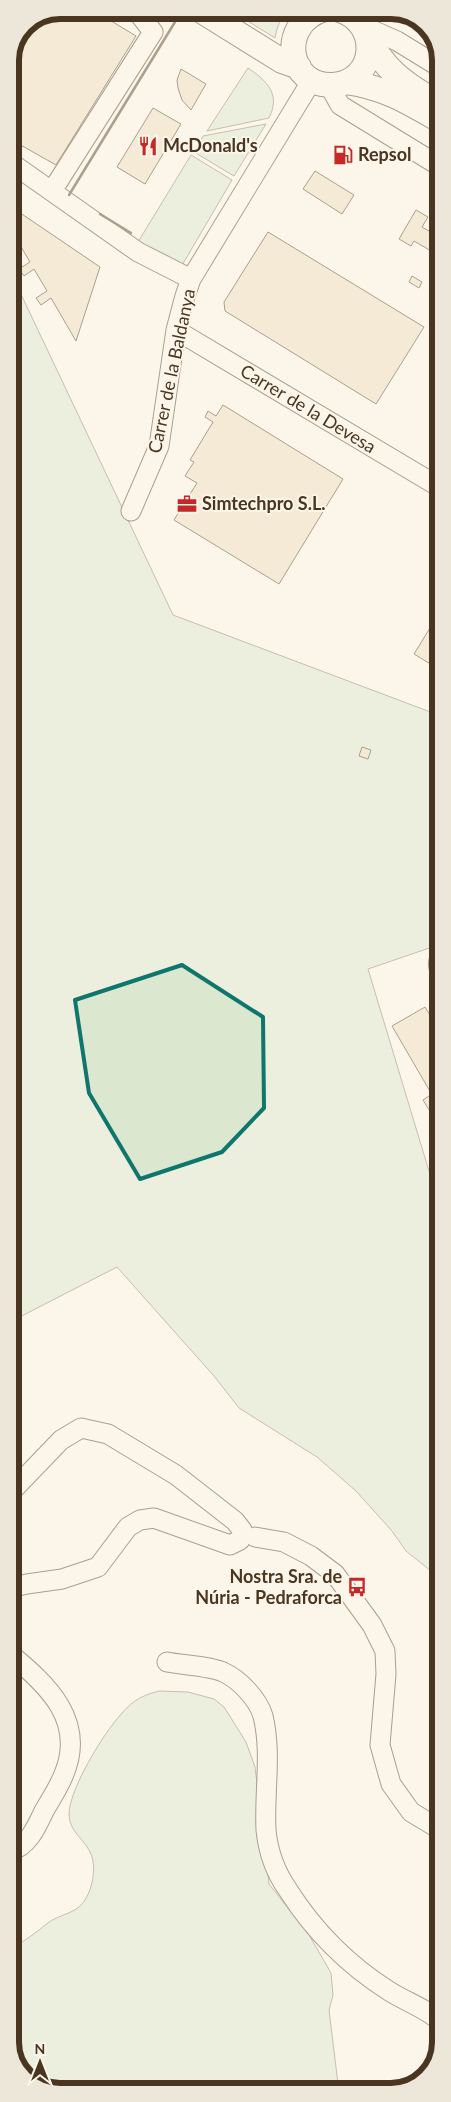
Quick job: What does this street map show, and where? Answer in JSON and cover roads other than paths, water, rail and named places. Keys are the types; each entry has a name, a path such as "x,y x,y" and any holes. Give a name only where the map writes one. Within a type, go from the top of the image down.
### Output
{"main road":[{"path":"213,19 282,61 321,78 376,87 397,96 432,116"},
{"path":"306,19 296,33 293,51 321,78 356,75 364,66 368,55 366,34"},
{"path":"356,19 394,75 432,100"}],"street":[{"path":"52,191 153,32 143,19"},
{"path":"366,34 398,41 432,63"},
{"path":"321,78 340,105 432,162"},
{"name":"Carrer de la Baldanya","path":"131,511 158,446 176,330 191,279 321,78"},
{"path":"19,168 138,252 191,279"},
{"name":"Carrer de la Devesa","path":"176,330 432,483"},
{"path":"19,1484 61,1440 81,1428 108,1434 176,1476 235,1521 246,1536"},
{"path":"19,1586 62,1579 98,1567 128,1527 140,1520 154,1518 230,1545 246,1536 284,1542 311,1556 335,1574 372,1625 385,1651 386,1674 380,1745 391,1784 411,1812 432,1825"},
{"path":"19,1661 33,1673 56,1699 65,1714 70,1735 70,1756 64,1774 35,1829 19,1846"},
{"path":"167,1662 222,1672 243,1686 255,1701 263,1715 265,1738 267,1763 266,1831 271,1858 286,1888 307,1919 350,1964 391,1992 432,2013"}],"place":[{"name":"McDonald's","path":"148,146"},
{"name":"Repsol","path":"343,155"},
{"name":"Simtechpro S.L.","path":"187,504"},
{"name":"Nostra Sra. de Núria - Pedraforca","path":"357,1587"}]}
